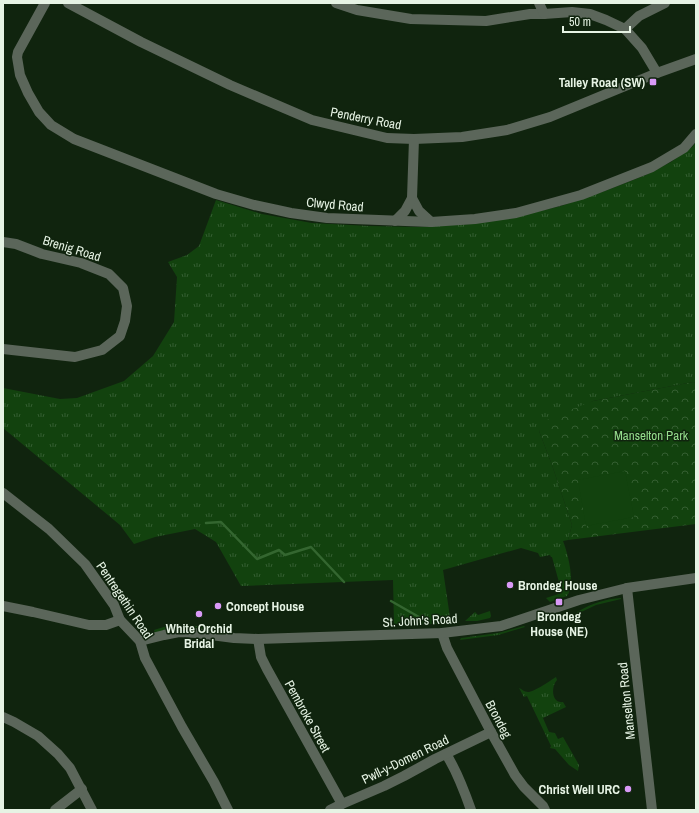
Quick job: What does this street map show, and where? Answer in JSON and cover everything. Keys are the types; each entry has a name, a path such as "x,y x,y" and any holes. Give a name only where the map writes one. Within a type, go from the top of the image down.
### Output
{"street":[{"name":"Clwyd Road","path":"45,3 16,57 20,75 28,93 39,112 51,125 74,140 216,194 254,205 291,213 327,218 431,222 474,219 516,213 580,195 652,167 684,148 696,134"},
{"name":"Penderry Road","path":"68,3 141,42 224,82 312,120 387,138 414,139 462,137 507,130 550,117 696,59"},
{"path":"336,3 356,10 411,19 486,21 530,14 572,12 590,14 625,29 642,48 657,74"},
{"path":"538,3 544,14"},
{"path":"625,29 639,16 665,3"},
{"path":"395,221 405,211 412,198 414,139"},
{"path":"412,198 419,211 431,222"},
{"name":"Brenig Road","path":"3,242 16,244 42,254 81,263 109,274 122,288 127,306 125,321 120,336 102,350 75,357 3,349"},
{"name":"Pentregethin Road","path":"3,493 49,529 84,564 114,605 120,620 140,641 145,658 228,810"},
{"name":"St. John's Road","path":"140,641 179,632 258,639 442,633 502,626 579,600 627,588 696,578"},
{"name":"Manselton Road","path":"627,588 652,810"},
{"path":"3,606 89,625 106,625 120,620"},
{"name":"Brondeg","path":"442,633 447,648 515,775 524,787 546,809"},
{"name":"Pembroke Street","path":"258,639 261,657 267,669 342,804"},
{"path":"3,717 38,736 58,754 70,768 92,810"},
{"name":"Pwll-y-Domen Road","path":"330,810 384,786 491,732"},
{"path":"446,754 461,782 471,810"},
{"path":"55,810 82,790"}],"green space":[{"path":"696,142 696,383 693,382 593,401 539,431 572,525 568,540 563,541 569,561 571,577 570,591 567,596 550,602 546,598 562,593 552,557 550,555 540,557 538,553 521,548 443,570 451,624 394,624 393,580 241,586 216,542 195,529 155,537 134,544 120,525 3,428 3,388 60,399 77,398 124,381 153,356 174,322 177,277 168,262 187,255 199,246 216,200 262,214 312,223 417,227 470,224 515,217 561,206 605,191 646,175 671,162 692,147"},
{"name":"Manselton Park","path":"693,382 696,383 696,524 568,540 572,525 539,431 549,418 593,401"},
{"path":"625,471 634,517 586,526 578,480"},
{"path":"621,598 596,605 577,614 577,612 584,608 605,600"},
{"path":"490,611 490,618 477,621 465,621 475,612 478,615"},
{"path":"173,625 213,628 209,630 180,627 155,633 154,630"},
{"path":"525,627 498,635 460,640 461,638 498,633"},
{"path":"556,677 557,680 553,690 554,698 559,702 563,702 566,707 543,718 549,732 555,733 558,739 563,737 579,765 578,771 569,765 555,749 550,748 551,746 527,696 524,697 519,688 525,692 531,692"}],"waterway":[{"path":"206,523 221,522 257,559 279,550 285,555 311,547 344,582"},
{"path":"391,601 419,617"}],"place":[{"name":"Talley Road (SW)","path":"653,82"},
{"name":"Brondeg House","path":"510,585"},
{"name":"Brondeg House (NE)","path":"559,602"},
{"name":"Concept House","path":"218,606"},
{"name":"White Orchid Bridal","path":"199,614"},
{"name":"Christ Well URC","path":"628,789"}]}
